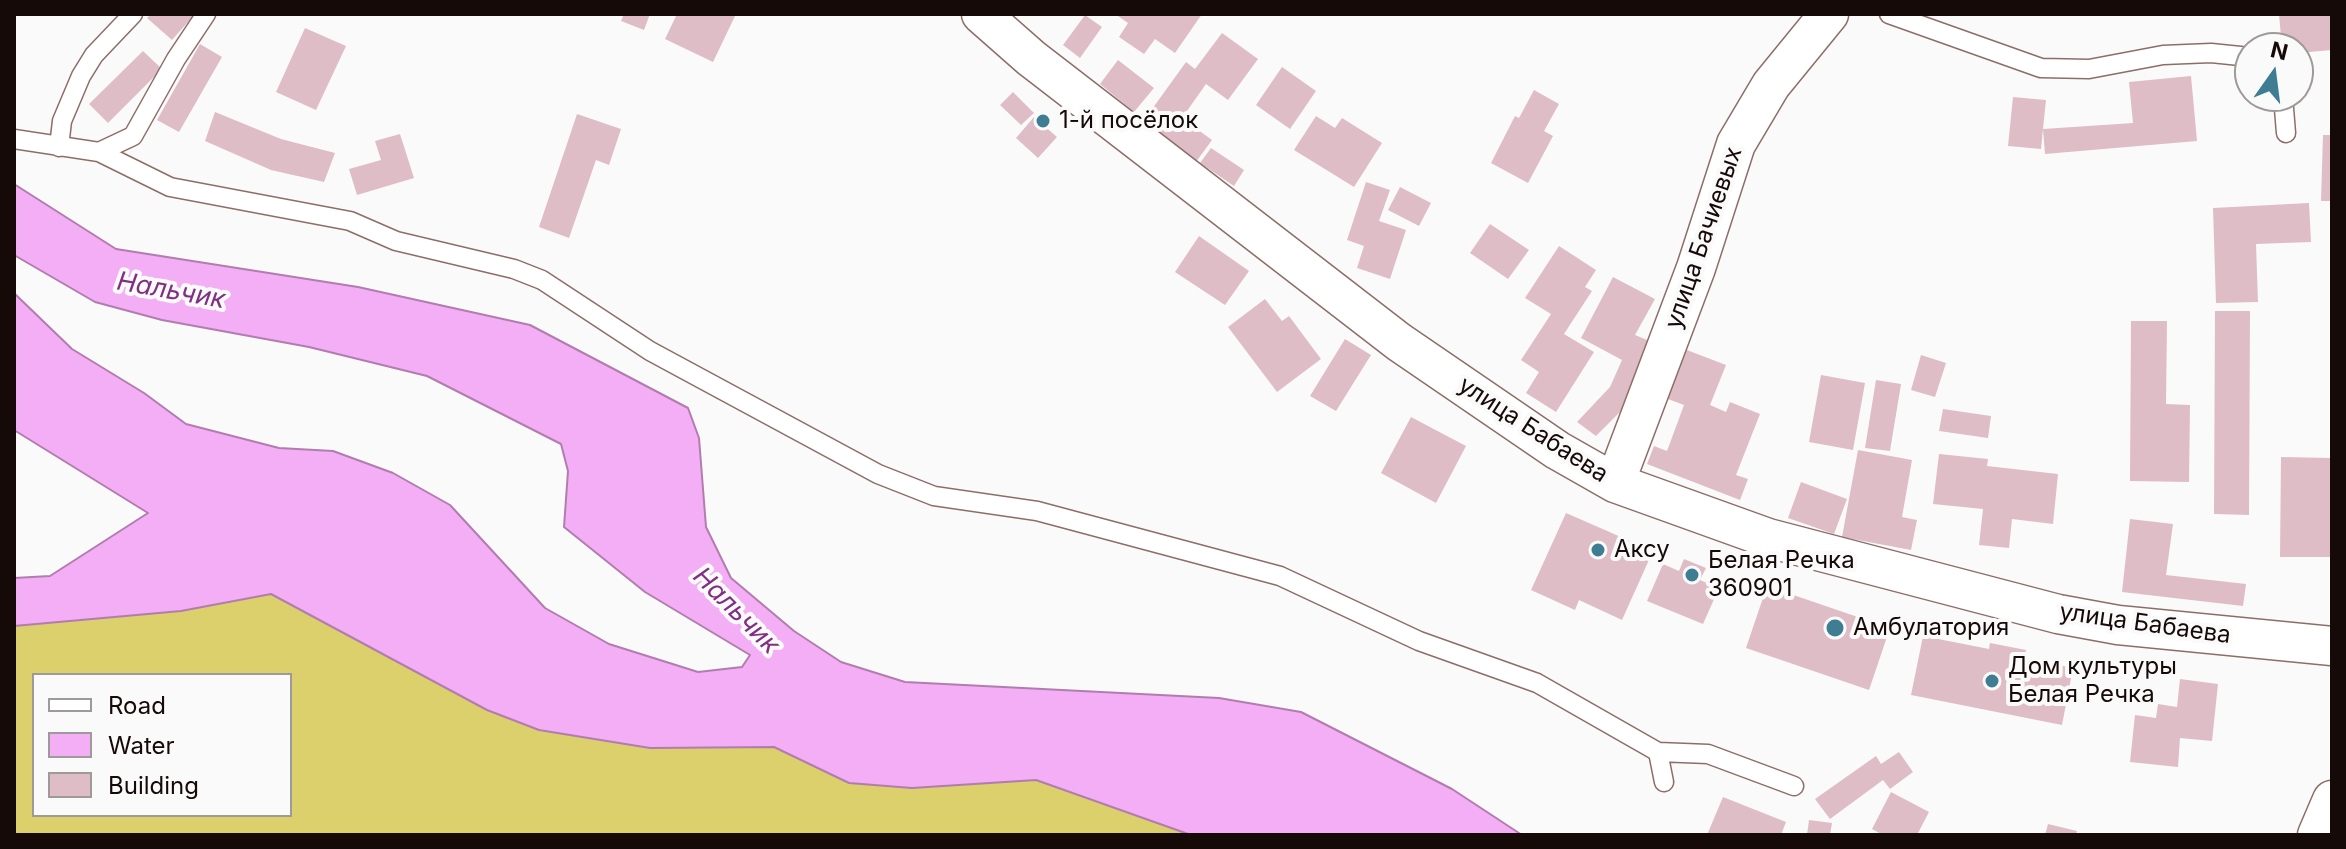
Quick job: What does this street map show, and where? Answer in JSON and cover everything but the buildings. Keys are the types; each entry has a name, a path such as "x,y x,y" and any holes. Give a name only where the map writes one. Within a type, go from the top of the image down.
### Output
{"street":[{"name":"улица Бабаева","path":"981,14 1031,58 1399,342 1557,450 1615,483 1768,538 2058,614 2118,625 2332,646"},
{"name":"улица Бачиевых","path":"1615,483 1696,268 1736,144 1771,85 1829,14"},
{"path":"2317,835 2332,800"}],"lane":[{"path":"59,147 62,121 81,76 94,55 133,14"},
{"path":"99,152 133,136 176,59 206,14"},
{"path":"1889,14 2041,68 2089,69 2163,55 2234,55"},
{"path":"2284,112 2286,133"},
{"path":"14,139 99,152 170,187 350,221 396,241 514,269 542,280 650,351 878,474 934,496 1037,511 1280,576 1419,641 1537,683 1658,752 1708,754 1794,786"},
{"path":"1658,752 1664,782"}],"shaded area":[{"path":"271,594 487,710 539,730 650,748 774,747 849,783 912,788 1036,780 1191,835 14,835 14,626 181,611"}],"water":[{"name":"Нальчик","path":"14,184 116,249 358,287 530,325 688,408 699,438 706,527 731,578 794,631 841,662 905,682 1219,698 1301,712 1452,789 1522,835 1191,835 1036,780 912,788 849,783 774,747 650,748 539,730 487,710 271,594 181,611 14,626 14,578 50,576 148,513 14,430 14,286 15,294 72,349 144,393 186,424 279,448 333,451 393,473 450,505 545,608 609,644 698,672 742,667 750,655 645,592 564,527 568,471 561,444 427,376 309,347 162,320 95,302 14,255"}],"place":[{"name":"1-й посёлок","path":"1043,121"},
{"name":"Аксу","path":"1598,550"},
{"name":"Белая Речка 360901","path":"1692,575"},
{"name":"Амбулатория","path":"1835,628"},
{"name":"Дом культуры Белая Речка","path":"1992,681"}]}
